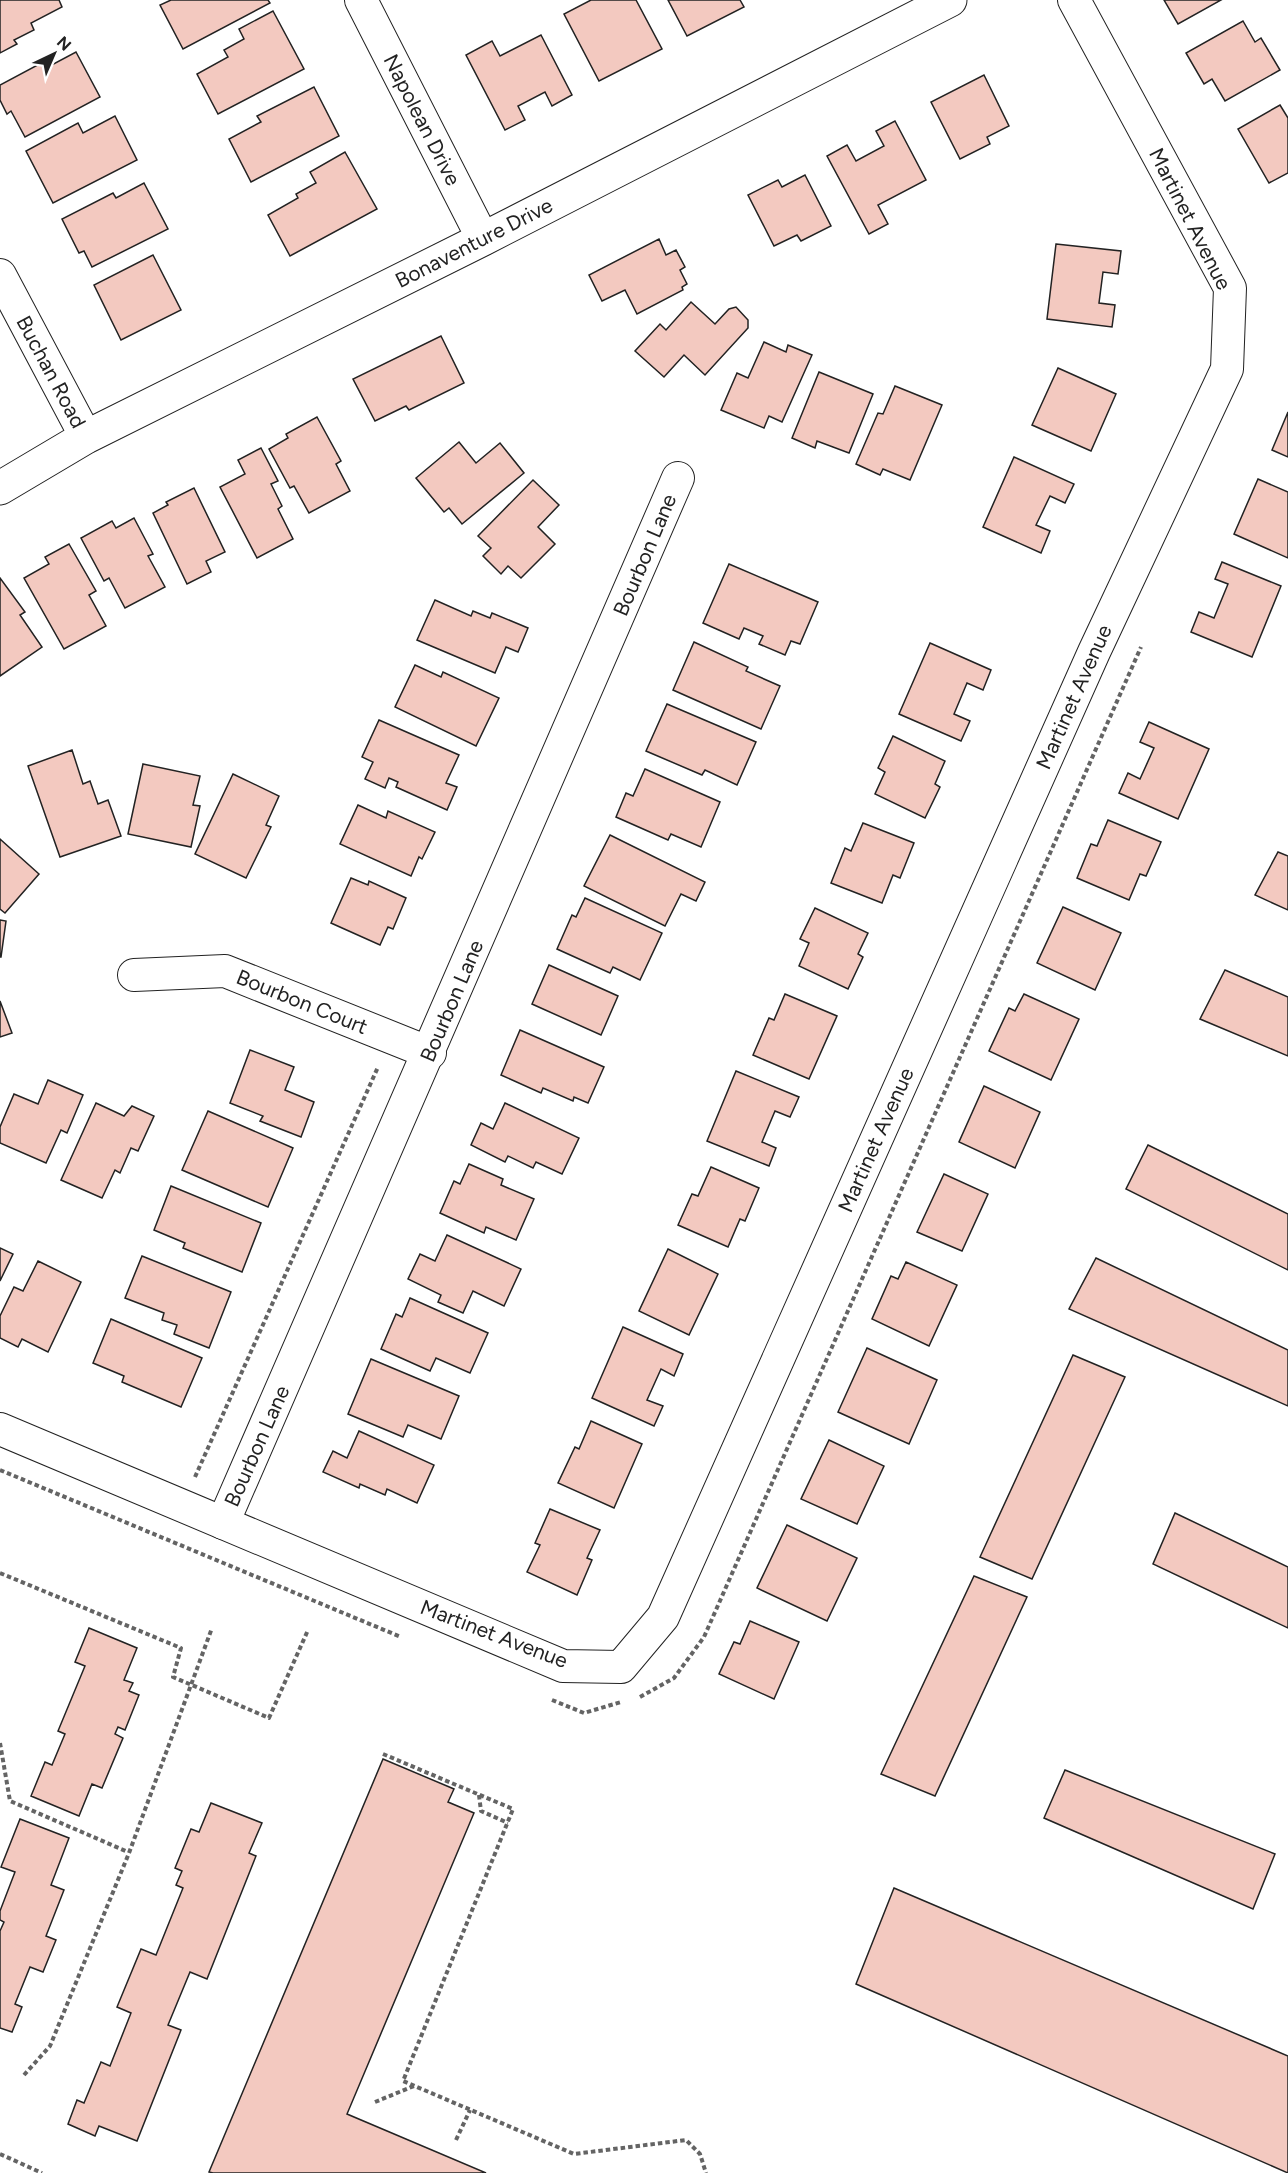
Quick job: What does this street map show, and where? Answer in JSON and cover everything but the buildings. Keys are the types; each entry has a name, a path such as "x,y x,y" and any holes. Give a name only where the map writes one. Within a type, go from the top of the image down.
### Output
{"street":[{"name":"Napolean Drive","path":"361,0 483,240"},
{"name":"Bonaventure Drive","path":"0,488 86,437 483,240 950,0"},
{"name":"Martinet Avenue","path":"0,1429 563,1666 621,1667 663,1617 1094,652 1227,369 1230,288 1074,0"},
{"name":"Buchan Road","path":"0,275 86,437"},
{"name":"Bourbon Lane","path":"223,1523 430,1053 678,478"},
{"name":"Bourbon Court","path":"134,975 225,971 430,1053"}],"path":[{"path":"653,1690 674,1678 704,1637 1142,647"},
{"path":"192,1484 380,1064"},
{"path":"0,1573 181,1648 173,1677 268,1718 308,1630"},
{"path":"24,2076 50,2046 129,1853 212,1628"},
{"path":"0,1743 10,1801 129,1853"},
{"path":"383,1754 513,1809 403,2080 574,2154 686,2140 700,2154 706,2173"},
{"path":"478,1795 481,1811 508,1823"},
{"path":"375,2102 414,2085"},
{"path":"456,2140 470,2110"},
{"path":"0,2154 42,2173"}]}
